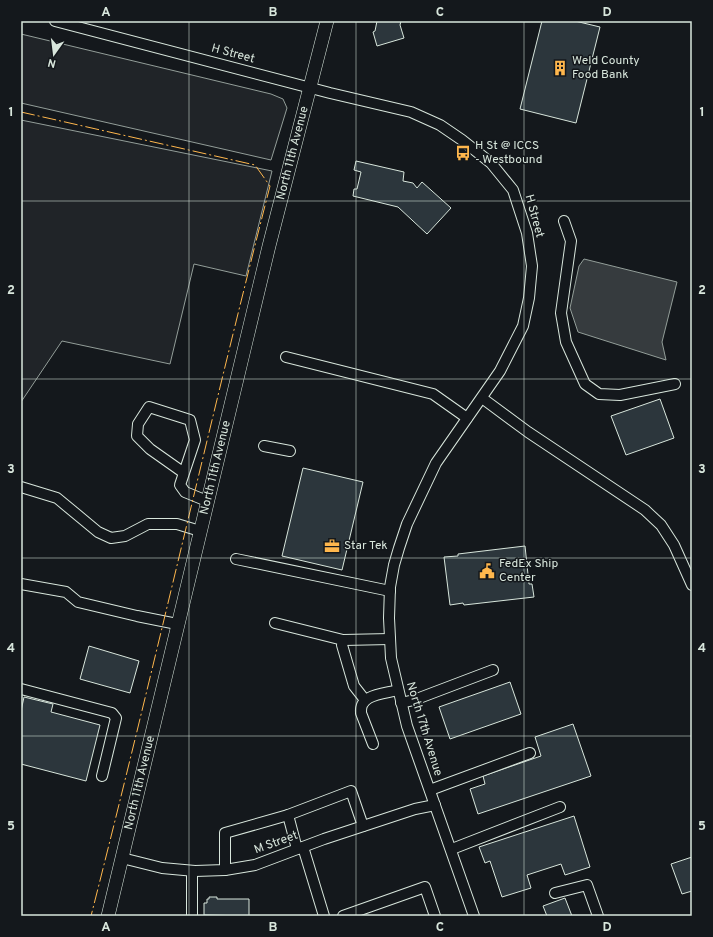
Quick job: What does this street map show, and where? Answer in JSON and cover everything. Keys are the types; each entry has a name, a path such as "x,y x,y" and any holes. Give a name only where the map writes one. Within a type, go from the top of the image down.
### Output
{"main road":[{"name":"North 11th Avenue","path":"108,916 269,246 327,21"}],"street":[{"name":"H Street","path":"55,21 310,88 411,112 440,125 491,163 513,190 527,233 532,266 530,298 523,326 500,371 482,398"},
{"path":"564,221 571,241 561,313 566,342 585,384 600,394 620,395 675,384"},
{"path":"286,357 433,394 467,418"},
{"name":"North 17th Avenue","path":"474,916 452,849 407,726 392,658 389,618 390,591 399,548 407,524 436,463 482,398"},
{"path":"482,398 528,432 645,510 661,525 674,544 692,585"},
{"path":"184,473 150,449 137,436 138,424 149,406 190,420 195,440 184,473 180,485 185,492 207,501"},
{"path":"264,446 290,451"},
{"path":"21,487 58,498 98,532 111,538 125,536 148,524 177,524 200,531"},
{"path":"236,559 390,591"},
{"path":"21,584 66,592 78,602 177,624"},
{"path":"275,623 343,640 390,639"},
{"path":"343,640 342,644 354,686 365,700"},
{"path":"401,703 414,700 493,670"},
{"path":"21,688 112,713 116,718 102,776"},
{"path":"373,744 361,713 361,708 365,700 369,697 398,690"},
{"path":"430,790 530,753"},
{"path":"225,870 225,833 288,815 351,791 363,826"},
{"name":"M Street","path":"122,858 162,868 192,871 225,870 255,865 363,826 415,809 435,805"},
{"path":"452,849 560,807"},
{"path":"288,815 324,916"},
{"path":"192,871 192,916"},
{"path":"555,893 587,885 598,916"},
{"path":"343,916 425,886 435,916"}],"shaded area":[{"path":"21,34 271,94 283,99 287,108 271,160 21,103"},
{"path":"21,120 272,171 246,276 194,264 170,364 62,341 21,402"},
{"path":"584,259 677,282 662,342 666,360 578,332 570,308 579,266"}],"building":[{"path":"377,21 401,21 400,25 404,38 377,46 373,32 375,31"},
{"name":"Weld County Food Bank","path":"542,21 575,21 600,27 576,123 520,109"},
{"path":"356,161 404,172 403,181 413,183 417,188 422,182 451,208 427,234 398,207 353,196 354,189 357,189 361,172 354,170"},
{"path":"660,399 674,438 626,455 611,416"},
{"path":"303,468 363,482 342,570 282,556"},
{"name":"FedEx Ship Center","path":"525,546 529,584 532,584 534,597 464,605 463,603 450,605 444,557"},
{"path":"89,646 139,661 130,693 80,679"},
{"path":"510,682 521,714 450,739 439,707"},
{"path":"24,697 53,704 51,712 100,725 86,781 21,764 21,711"},
{"path":"573,724 591,776 478,814 470,789 485,784 483,776 541,756 535,737"},
{"path":"574,816 590,867 565,875 561,864 527,875 531,888 502,897 490,861 485,863 479,847"},
{"path":"692,857 692,891 682,894 671,864"},
{"path":"209,897 217,897 217,899 249,899 249,916 204,915 204,903 207,903 207,899 209,899"},
{"path":"565,898 572,916 547,916 543,906"}],"power":[{"path":"21,112 255,165 270,186 91,916"}],"place":[{"name":"Weld County Food Bank","path":"560,68"},
{"name":"H St @ ICCS - Westbound","path":"463,153"},
{"name":"Star Tek","path":"332,546"},
{"name":"FedEx Ship Center","path":"487,571"}]}
